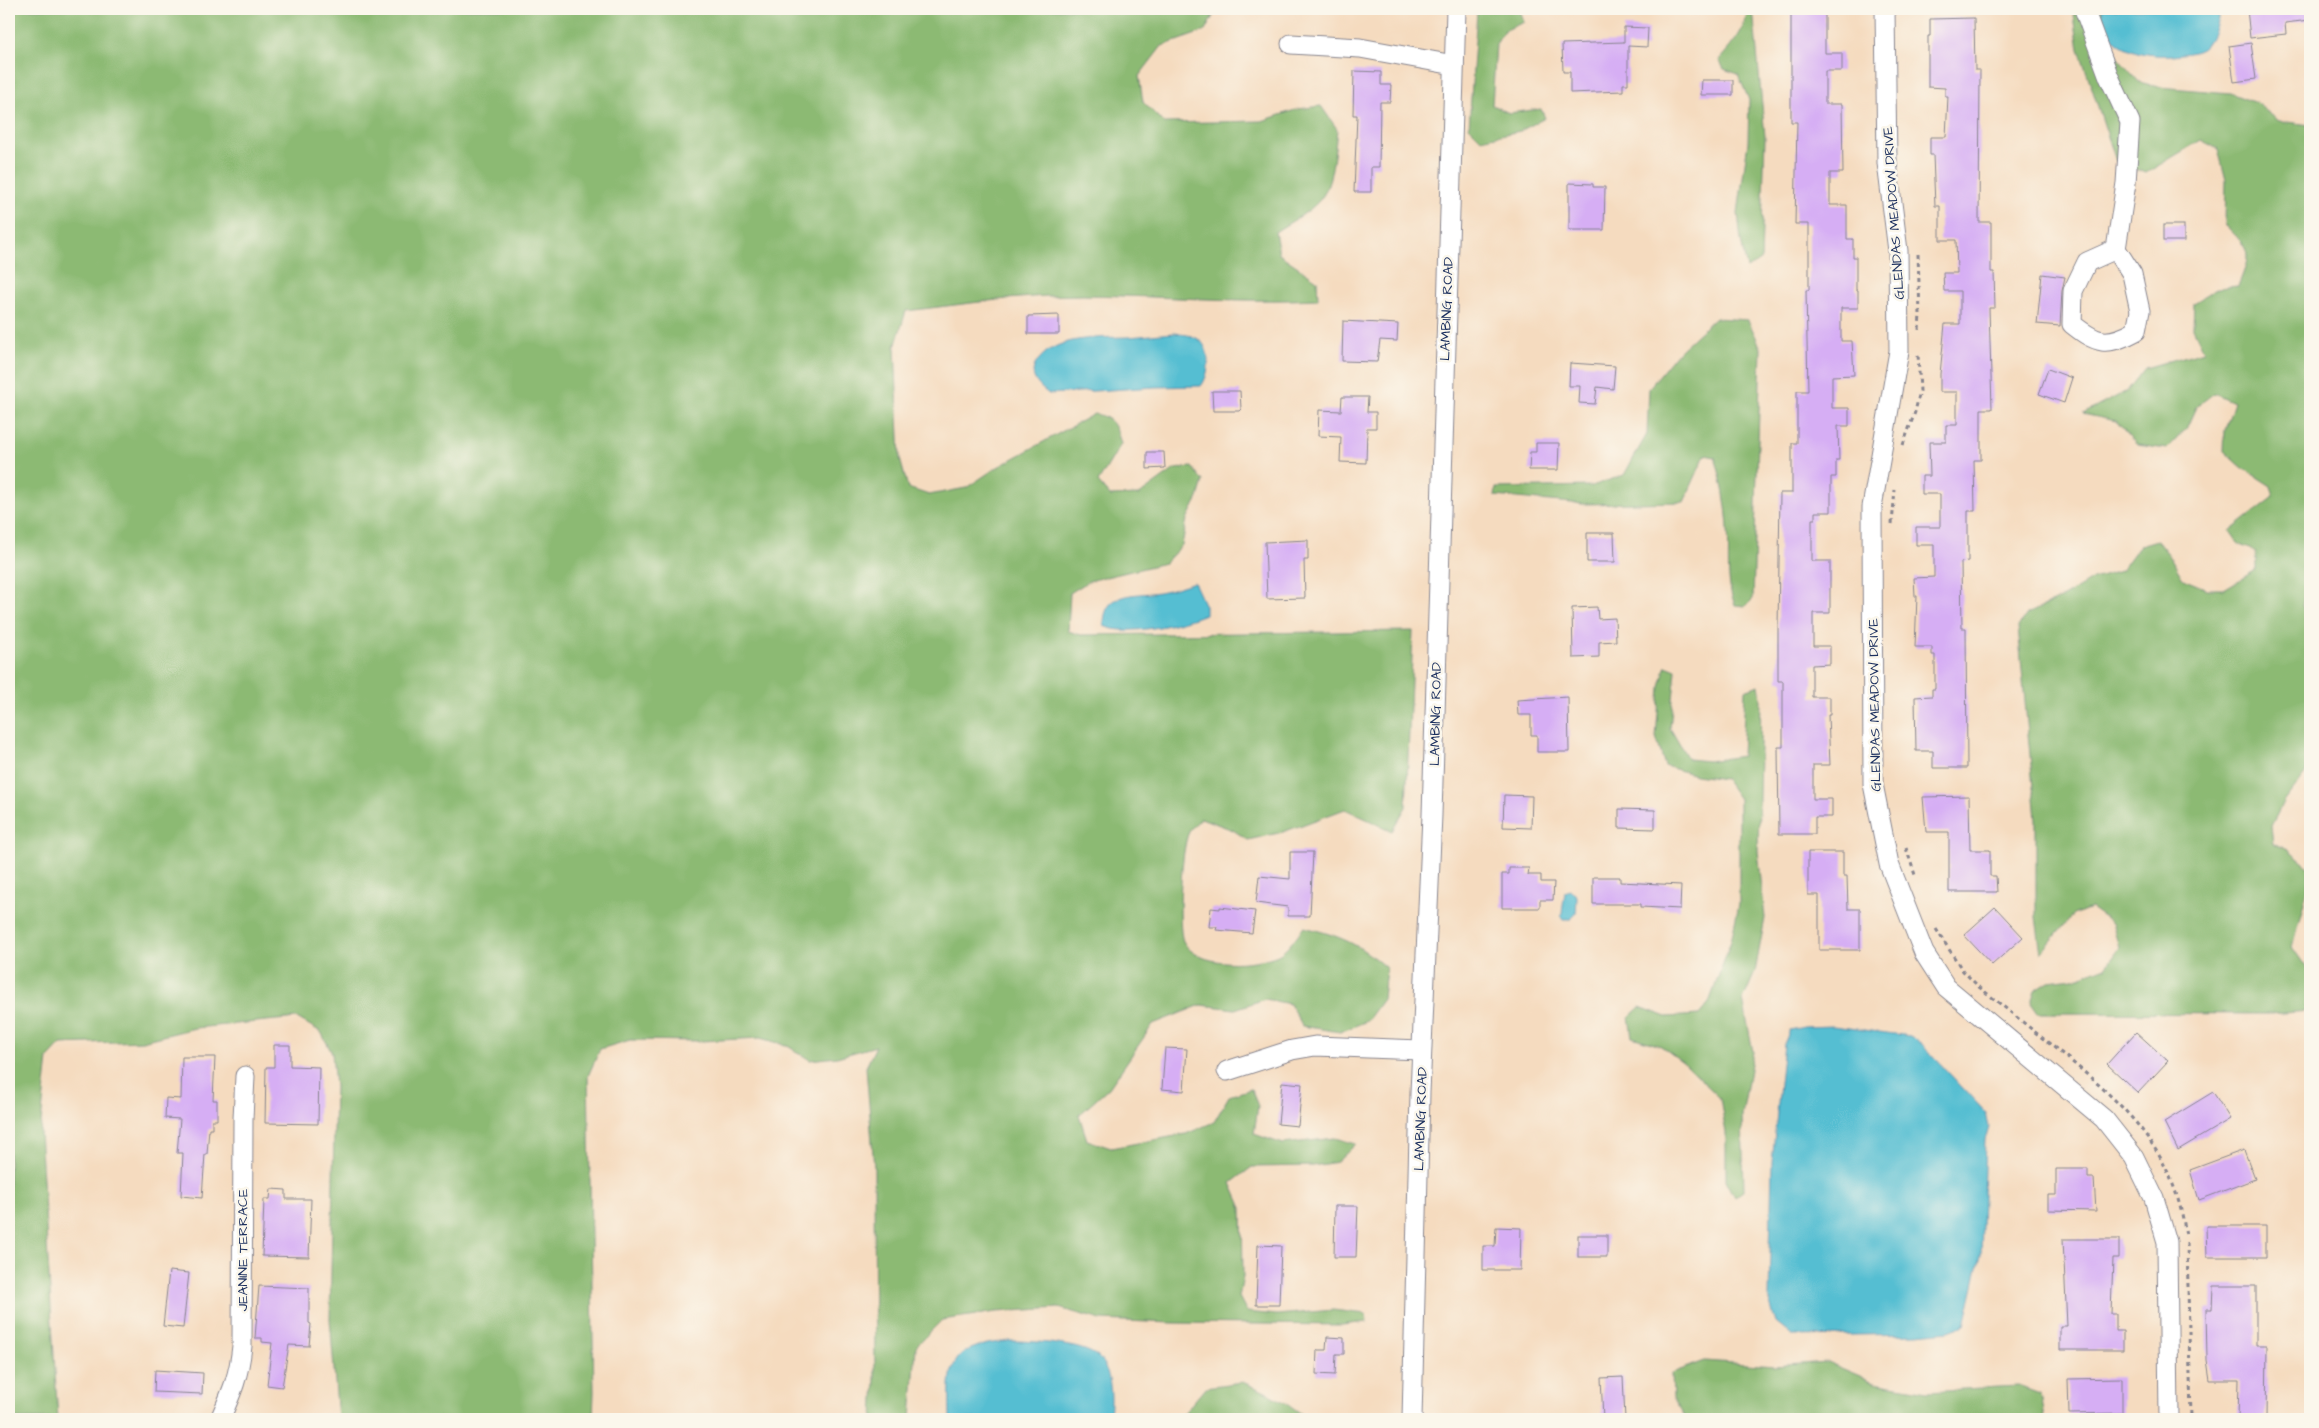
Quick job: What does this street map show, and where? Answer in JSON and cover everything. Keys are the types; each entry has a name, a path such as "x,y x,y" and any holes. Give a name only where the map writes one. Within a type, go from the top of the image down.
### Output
{"street":[{"name":"LAMBING ROAD","path":"1412,1419 1422,1050 1432,805 1456,9"},
{"name":"GLENDAS MEADOW DRIVE","path":"1885,9 1887,164 1898,251 1899,351 1872,507 1873,784 1890,864 1924,953 1946,987 2104,1119 2134,1157 2154,1198 2166,1242 2169,1419"},
{"path":"2084,9 2108,77 2130,122 2126,183 2116,249 2132,274 2140,311 2136,331 2118,341 2093,340 2072,324 2073,291 2087,262 2116,249"},
{"path":"1292,44 1360,48 1454,65"},
{"path":"1227,1071 1292,1050 1315,1046 1422,1050"},
{"name":"JEANINE TERRACE","path":"220,1419 236,1384 240,1370 242,1346 243,1119 245,1076"}],"path":[{"path":"1918,250 1920,298 1918,334"},
{"path":"1902,447 1915,412 1920,391 1918,344"},
{"path":"1892,526 1896,483"},
{"path":"1906,847 1917,882"},
{"path":"1932,921 1963,971 1979,987 2108,1091 2134,1118 2164,1164 2180,1205 2188,1246 2191,1419"}],"green space":[{"path":"9,9 1212,9 1214,14 1205,31 1162,46 1139,76 1143,102 1164,123 1262,121 1298,109 1321,106 1337,129 1330,179 1324,194 1315,205 1275,232 1279,254 1317,280 1318,299 1229,300 1083,295 1016,298 906,311 895,347 900,459 908,488 929,495 966,488 996,468 1094,414 1101,415 1110,420 1121,444 1098,482 1110,496 1139,495 1175,469 1192,467 1203,481 1198,498 1187,519 1182,545 1165,563 1089,581 1070,593 1068,631 1081,635 1413,631 1406,807 1392,831 1345,809 1283,832 1248,840 1233,830 1201,818 1191,828 1186,840 1182,869 1181,933 1183,941 1190,950 1200,956 1213,960 1227,962 1255,961 1281,953 1304,927 1348,941 1376,959 1386,968 1383,999 1367,1021 1340,1032 1302,1026 1290,1004 1265,999 1235,1009 1201,1005 1153,1024 1109,1088 1079,1115 1087,1140 1111,1148 1186,1134 1214,1122 1229,1096 1251,1089 1258,1106 1254,1134 1283,1144 1335,1138 1356,1144 1337,1162 1313,1166 1252,1167 1231,1183 1242,1208 1243,1277 1239,1297 1247,1312 1277,1315 1333,1310 1366,1314 1367,1322 1342,1325 1172,1323 1101,1320 1059,1308 996,1312 942,1320 916,1346 911,1419 873,1419 875,1379 874,1167 866,1067 876,1046 837,1057 810,1060 786,1045 760,1038 701,1041 630,1040 600,1049 588,1076 593,1419 338,1419 330,1319 335,1087 332,1053 321,1032 297,1018 195,1028 142,1041 61,1044 48,1058 40,1132 58,1419 9,1419"},
{"path":"1484,9 1518,9 1524,22 1505,30 1496,44 1492,105 1509,113 1541,109 1545,118 1520,131 1481,139 1469,127 1477,12"},
{"path":"1747,9 1753,9 1765,137 1761,259 1747,269 1738,213 1748,142 1749,100 1738,74 1724,69 1719,60 1742,30 1747,16"},
{"path":"2073,9 2102,9 2102,17 2116,56 2139,82 2159,87 2230,93 2256,103 2279,121 2310,125 2310,581 2302,605 2310,620 2310,753 2306,773 2284,801 2271,826 2273,843 2288,850 2310,868 2306,894 2292,947 2310,973 2309,1011 2270,1014 2038,1013 2031,1003 2035,990 2049,981 2080,977 2106,967 2119,947 2112,923 2091,908 2073,915 2041,953 2036,917 2036,819 2018,627 2027,614 2060,599 2093,579 2121,571 2140,545 2157,540 2169,555 2183,579 2207,589 2224,589 2256,570 2256,552 2239,544 2230,531 2274,497 2271,486 2243,468 2224,451 2225,430 2234,402 2214,393 2196,407 2186,429 2167,449 2137,445 2116,421 2083,414 2127,391 2145,368 2204,351 2193,328 2194,303 2218,288 2238,286 2247,259 2240,240 2225,225 2226,180 2218,149 2201,140 2146,173 2116,161 2079,49"},
{"path":"1715,318 1748,320 1761,348 1753,599 1746,606 1735,605 1730,587 1727,511 1715,457 1705,455 1684,502 1583,504 1495,496 1496,488 1592,486 1624,475 1647,434 1649,388 1679,351"},
{"path":"1666,666 1676,670 1670,728 1688,759 1708,761 1742,756 1745,690 1759,685 1761,698 1758,851 1765,918 1755,972 1743,1000 1753,1052 1742,1115 1744,1190 1735,1197 1726,1180 1726,1133 1720,1098 1684,1063 1661,1046 1632,1037 1629,1017 1640,1007 1667,1017 1699,1015 1709,1003 1731,941 1739,904 1739,799 1725,779 1696,775 1665,766 1656,737 1660,687"},
{"path":"1705,1361 1774,1366 1827,1362 1874,1382 1927,1391 2018,1386 2040,1394 2044,1419 1687,1419 1673,1398 1672,1373"},
{"path":"1242,1382 1277,1398 1308,1419 1179,1419 1206,1387"}],"water":[{"path":"2102,9 2221,9 2209,41 2204,47 2191,53 2155,55 2129,49 2118,43 2104,23"},
{"path":"1175,333 1198,339 1206,349 1208,369 1201,386 1049,394 1034,378 1033,369 1043,355 1052,348 1064,343 1090,338"},
{"path":"1194,582 1205,606 1205,614 1183,622 1140,630 1114,629 1104,626 1105,614 1115,600 1131,595 1168,590"},
{"path":"1570,890 1577,896 1576,914 1571,919 1563,919 1560,915 1562,913 1565,892"},
{"path":"1833,1026 1910,1036 1922,1044 1986,1113 1989,1126 1985,1140 1981,1254 1965,1325 1949,1331 1917,1334 1792,1336 1776,1323 1769,1300 1772,1162 1784,1044 1790,1030 1804,1027"},
{"path":"1009,1341 1042,1342 1068,1346 1090,1352 1098,1357 1103,1363 1109,1378 1111,1404 1109,1419 950,1419 950,1384 956,1362 963,1354 973,1348"}],"building":[{"path":"1791,9 1825,9 1825,53 1842,53 1842,71 1825,71 1825,104 1842,104 1843,173 1830,173 1830,205 1847,205 1847,239 1853,239 1853,257 1856,257 1856,290 1858,290 1858,308 1841,308 1841,341 1852,341 1854,375 1832,376 1832,408 1849,408 1849,426 1838,426 1839,460 1836,460 1836,477 1831,477 1831,512 1815,512 1815,519 1812,519 1812,561 1830,561 1830,613 1813,613 1813,646 1830,646 1830,664 1812,665 1812,697 1830,697 1830,715 1828,715 1830,765 1813,765 1813,799 1832,799 1832,817 1815,817 1815,834 1779,834 1778,747 1783,747 1783,681 1778,681 1780,493 1792,493 1792,443 1797,443 1797,391 1808,391 1806,290 1809,290 1809,224 1795,224 1797,122 1791,122"},
{"path":"2247,9 2310,9 2310,20 2285,23 2286,34 2250,38"},
{"path":"1974,18 1975,70 1980,70 1979,222 1991,222 1991,272 1994,272 1995,308 1989,308 1992,409 1981,409 1981,460 1974,460 1975,511 1968,511 1968,561 1961,562 1962,628 1966,628 1967,768 1933,768 1933,751 1916,751 1915,697 1932,696 1932,689 1935,689 1935,655 1932,655 1932,647 1915,647 1917,596 1915,596 1914,578 1934,577 1934,545 1916,545 1916,527 1940,527 1940,494 1922,494 1922,476 1930,476 1929,442 1946,442 1946,425 1957,425 1957,392 1940,392 1940,374 1945,324 1960,324 1960,291 1944,291 1943,273 1957,273 1956,240 1940,240 1940,206 1935,206 1933,155 1930,155 1930,137 1946,137 1948,96 1945,96 1945,88 1928,87 1928,36 1930,36 1930,19"},
{"path":"1624,27 1648,28 1647,47 1628,46 1628,84 1623,84 1623,91 1570,93 1570,72 1563,72 1562,44 1624,42"},
{"path":"2251,43 2256,79 2234,82 2229,46"},
{"path":"1354,71 1381,72 1381,85 1391,85 1390,102 1380,102 1379,167 1371,167 1371,192 1354,192 1357,115 1353,115"},
{"path":"1702,80 1733,80 1733,95 1701,95"},
{"path":"1569,183 1593,184 1593,187 1605,187 1604,230 1569,230"},
{"path":"2163,225 2184,225 2184,241 2163,241"},
{"path":"2042,274 2065,277 2062,291 2060,326 2037,324"},
{"path":"1059,315 1059,334 1028,334 1028,316"},
{"path":"1343,321 1398,324 1397,341 1380,340 1377,362 1342,361"},
{"path":"1570,363 1615,366 1613,389 1597,387 1595,404 1579,403 1580,386 1569,386"},
{"path":"2048,369 2072,378 2064,403 2039,394"},
{"path":"1212,391 1240,391 1241,409 1239,411 1213,411"},
{"path":"1342,397 1368,397 1367,412 1376,412 1376,428 1367,428 1366,463 1340,462 1341,437 1318,436 1319,410 1341,411"},
{"path":"1536,443 1559,443 1558,470 1529,470 1530,452 1536,452"},
{"path":"1147,452 1164,452 1165,468 1147,469"},
{"path":"1587,533 1614,533 1615,562 1587,562"},
{"path":"1308,540 1308,560 1304,560 1305,598 1267,599 1265,542"},
{"path":"1597,607 1598,619 1615,618 1616,641 1599,642 1599,657 1573,658 1572,608"},
{"path":"1568,697 1569,752 1537,752 1537,735 1531,735 1531,715 1518,715 1517,700"},
{"path":"1504,795 1532,796 1531,828 1503,827"},
{"path":"1969,796 1970,850 1990,850 1990,876 1996,876 1997,892 1949,892 1949,832 1926,832 1923,797"},
{"path":"1619,809 1655,810 1655,829 1619,828"},
{"path":"1290,852 1313,852 1310,916 1288,916 1288,907 1256,903 1259,876 1290,879"},
{"path":"1808,852 1843,852 1843,876 1847,876 1848,909 1860,909 1860,950 1819,950 1819,895 1808,895"},
{"path":"1509,868 1529,868 1528,875 1541,875 1541,882 1554,882 1553,900 1540,900 1540,908 1502,908 1502,874 1509,874"},
{"path":"1593,877 1620,877 1620,882 1681,885 1680,909 1641,907 1641,904 1593,904"},
{"path":"1220,907 1255,911 1252,933 1216,930 1217,927 1209,927 1211,908 1220,909"},
{"path":"1995,907 2023,937 1992,965 1964,935"},
{"path":"2136,1032 2168,1061 2138,1093 2107,1064"},
{"path":"274,1045 290,1045 290,1066 319,1067 318,1124 265,1123 266,1067 274,1067"},
{"path":"1165,1048 1187,1049 1184,1091 1162,1089"},
{"path":"182,1057 215,1057 213,1100 217,1100 217,1120 212,1120 212,1129 209,1129 202,1198 181,1196 183,1153 177,1153 180,1119 165,1118 166,1098 181,1099"},
{"path":"1282,1082 1302,1084 1298,1126 1278,1124"},
{"path":"2213,1092 2230,1119 2178,1150 2164,1122"},
{"path":"2244,1150 2255,1179 2199,1200 2190,1170"},
{"path":"2056,1169 2088,1169 2088,1178 2094,1178 2096,1211 2048,1210 2048,1195 2056,1195"},
{"path":"271,1189 286,1190 286,1199 311,1199 309,1257 262,1256 264,1199 270,1199"},
{"path":"1335,1206 1358,1206 1356,1257 1334,1257"},
{"path":"2206,1226 2266,1226 2266,1257 2207,1257"},
{"path":"1496,1227 1521,1228 1520,1270 1483,1270 1483,1246 1495,1246"},
{"path":"1578,1235 1607,1235 1607,1257 1578,1257"},
{"path":"2063,1239 2119,1239 2119,1258 2113,1258 2111,1314 2116,1314 2116,1331 2123,1331 2123,1350 2060,1350 2060,1326 2067,1326"},
{"path":"1258,1245 1281,1246 1279,1305 1256,1305"},
{"path":"169,1271 189,1273 183,1328 163,1326"},
{"path":"259,1286 309,1288 309,1323 311,1324 309,1346 289,1345 282,1387 267,1385 272,1343 262,1342 262,1338 255,1338"},
{"path":"2213,1286 2256,1286 2256,1345 2267,1345 2266,1419 2238,1419 2239,1380 2210,1380 2207,1360 2206,1309 2212,1309"},
{"path":"1327,1337 1344,1338 1344,1354 1336,1354 1335,1375 1316,1374 1317,1350 1326,1350"},
{"path":"155,1370 203,1373 202,1394 154,1392"},
{"path":"1623,1377 1625,1419 1603,1419 1601,1378"},
{"path":"2122,1378 2122,1413 2069,1414 2068,1379"}]}
